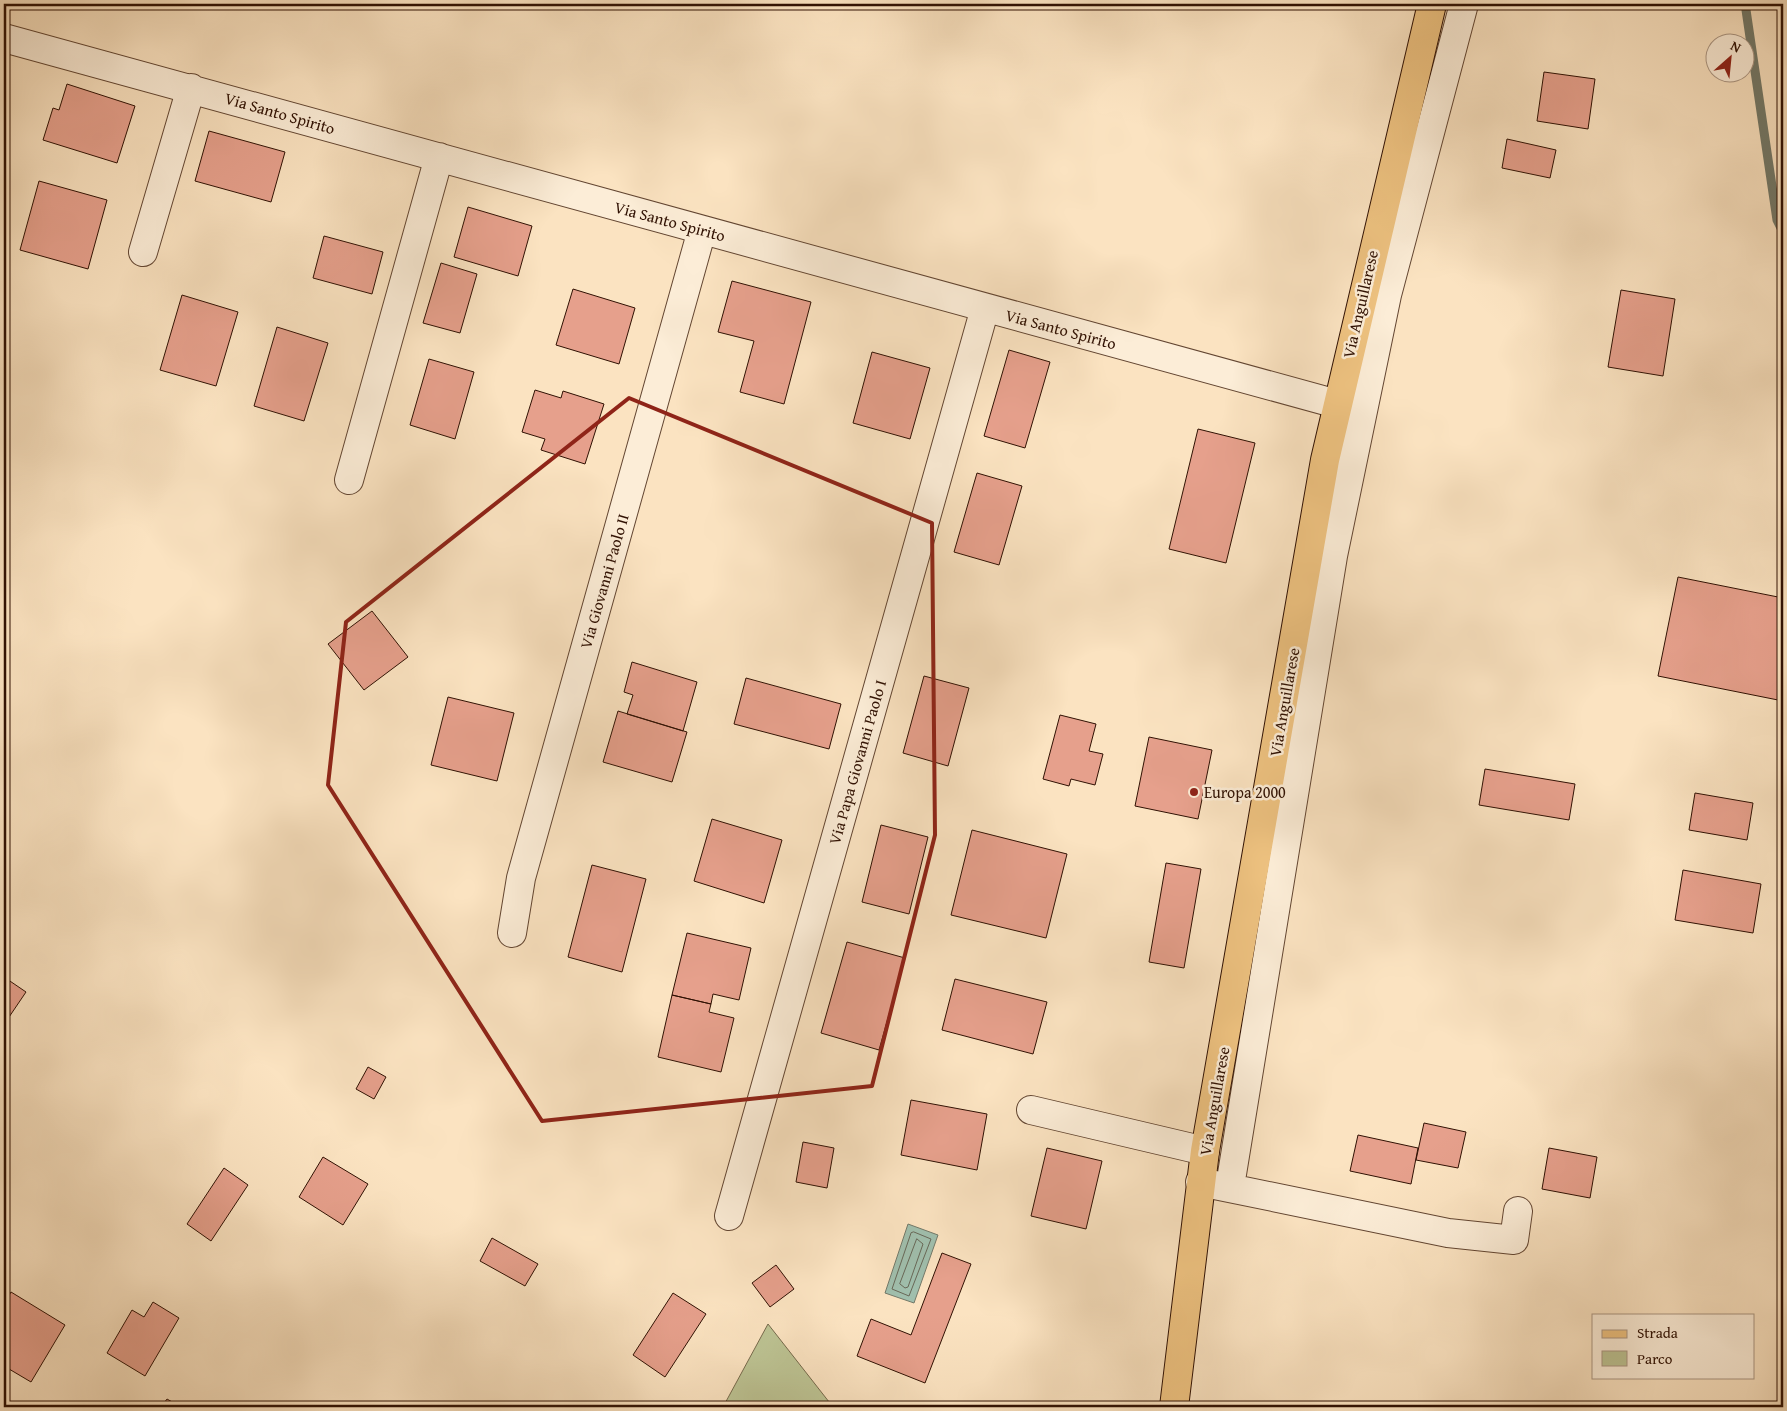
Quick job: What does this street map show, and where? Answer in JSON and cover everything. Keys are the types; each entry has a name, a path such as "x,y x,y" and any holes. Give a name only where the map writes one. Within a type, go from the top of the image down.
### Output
{"main road":[{"name":"Via Anguillarese","path":"1174,1407 1200,1182 1323,469 1432,4"}],"street":[{"path":"1232,1174 1333,556 1387,295 1464,4"},
{"name":"Via Santo Spirito","path":"4,38 1337,404"},
{"path":"142,252 191,88"},
{"path":"349,480 439,158"},
{"name":"Via Giovanni Paolo II","path":"512,933 521,878 702,230"},
{"name":"Via Papa Giovanni Paolo I","path":"729,1216 985,308"},
{"path":"1031,1110 1205,1151"},
{"path":"1200,1182 1448,1233 1514,1240 1518,1210"}],"highlighted area":[{"path":"629,398 932,523 935,835 872,1086 542,1121 328,785 346,622"}],"green space":[{"path":"768,1324 833,1407 723,1407"}],"water":[{"path":"908,1224 938,1235 914,1303 885,1293"}],"building":[{"path":"1544,72 1595,79 1588,129 1537,121"},
{"path":"67,84 135,106 117,163 43,140 53,108 59,110"},
{"path":"209,131 285,152 271,202 195,181"},
{"path":"1507,139 1556,150 1550,178 1502,168"},
{"path":"39,181 107,200 88,269 20,250"},
{"path":"468,207 532,226 518,276 454,257"},
{"path":"324,236 383,252 372,294 313,278"},
{"path":"441,263 477,274 460,333 423,323"},
{"path":"732,281 811,302 784,404 740,392 754,341 718,332"},
{"path":"573,289 635,308 619,364 556,345"},
{"path":"1621,290 1675,299 1663,376 1608,367"},
{"path":"182,295 238,312 216,386 160,370"},
{"path":"277,327 328,343 304,421 254,406"},
{"path":"1009,350 1050,362 1025,448 984,436"},
{"path":"872,352 930,368 910,439 853,423"},
{"path":"429,359 474,372 455,439 410,425"},
{"path":"535,390 561,398 563,391 604,404 585,464 541,450 545,439 522,432"},
{"path":"1198,429 1255,443 1226,563 1169,549"},
{"path":"977,473 1022,486 999,565 954,552"},
{"path":"1678,577 1783,598 1783,701 1658,676"},
{"path":"372,611 408,657 364,690 328,644"},
{"path":"632,662 697,682 683,731 627,714 633,695 624,692"},
{"path":"924,676 969,688 948,766 903,753"},
{"path":"746,678 841,704 829,749 734,724"},
{"path":"448,697 514,713 497,781 431,765"},
{"path":"618,711 687,732 672,782 603,762"},
{"path":"1060,715 1096,724 1089,751 1103,754 1095,785 1071,779 1069,786 1043,779"},
{"path":"1149,737 1212,750 1198,819 1135,806"},
{"path":"1485,769 1575,784 1569,820 1479,805"},
{"path":"1695,793 1753,803 1747,840 1689,830"},
{"path":"712,819 782,840 764,903 694,881"},
{"path":"881,825 928,837 909,914 862,902"},
{"path":"972,830 1067,854 1046,938 951,915"},
{"path":"1166,863 1201,869 1184,968 1149,962"},
{"path":"592,865 646,879 622,972 568,957"},
{"path":"1683,870 1761,884 1753,933 1675,920"},
{"path":"687,933 751,948 739,1000 713,994 711,1004 672,995"},
{"path":"847,942 905,958 879,1050 821,1033"},
{"path":"4,977 26,992 5,1023 4,1022"},
{"path":"955,979 1047,1002 1033,1054 942,1030"},
{"path":"672,995 711,1004 709,1012 734,1018 721,1072 658,1057"},
{"path":"368,1067 386,1077 374,1099 356,1089"},
{"path":"911,1100 987,1114 977,1170 901,1155"},
{"path":"1424,1123 1466,1132 1458,1168 1416,1160"},
{"path":"1358,1135 1418,1148 1411,1184 1350,1171"},
{"path":"803,1142 834,1148 827,1188 796,1182"},
{"path":"1047,1148 1102,1161 1086,1229 1031,1216"},
{"path":"1549,1148 1597,1157 1590,1198 1542,1189"},
{"path":"323,1157 368,1184 343,1225 299,1197"},
{"path":"224,1168 248,1185 211,1241 187,1224"},
{"path":"492,1238 538,1264 525,1286 480,1261"},
{"path":"942,1253 971,1264 925,1383 857,1356 871,1319 911,1335"},
{"path":"776,1265 794,1289 770,1307 752,1283"},
{"path":"11,1292 65,1325 31,1382 4,1366 4,1304"},
{"path":"673,1293 706,1314 665,1377 633,1355"},
{"path":"153,1302 179,1318 145,1376 107,1353 132,1310 144,1317"},
{"path":"167,1399 181,1407 161,1407"}],"waterway":[{"path":"1748,4 1746,10 1777,220 1783,232"}],"place":[{"name":"Europa 2000","path":"1194,792"}]}
